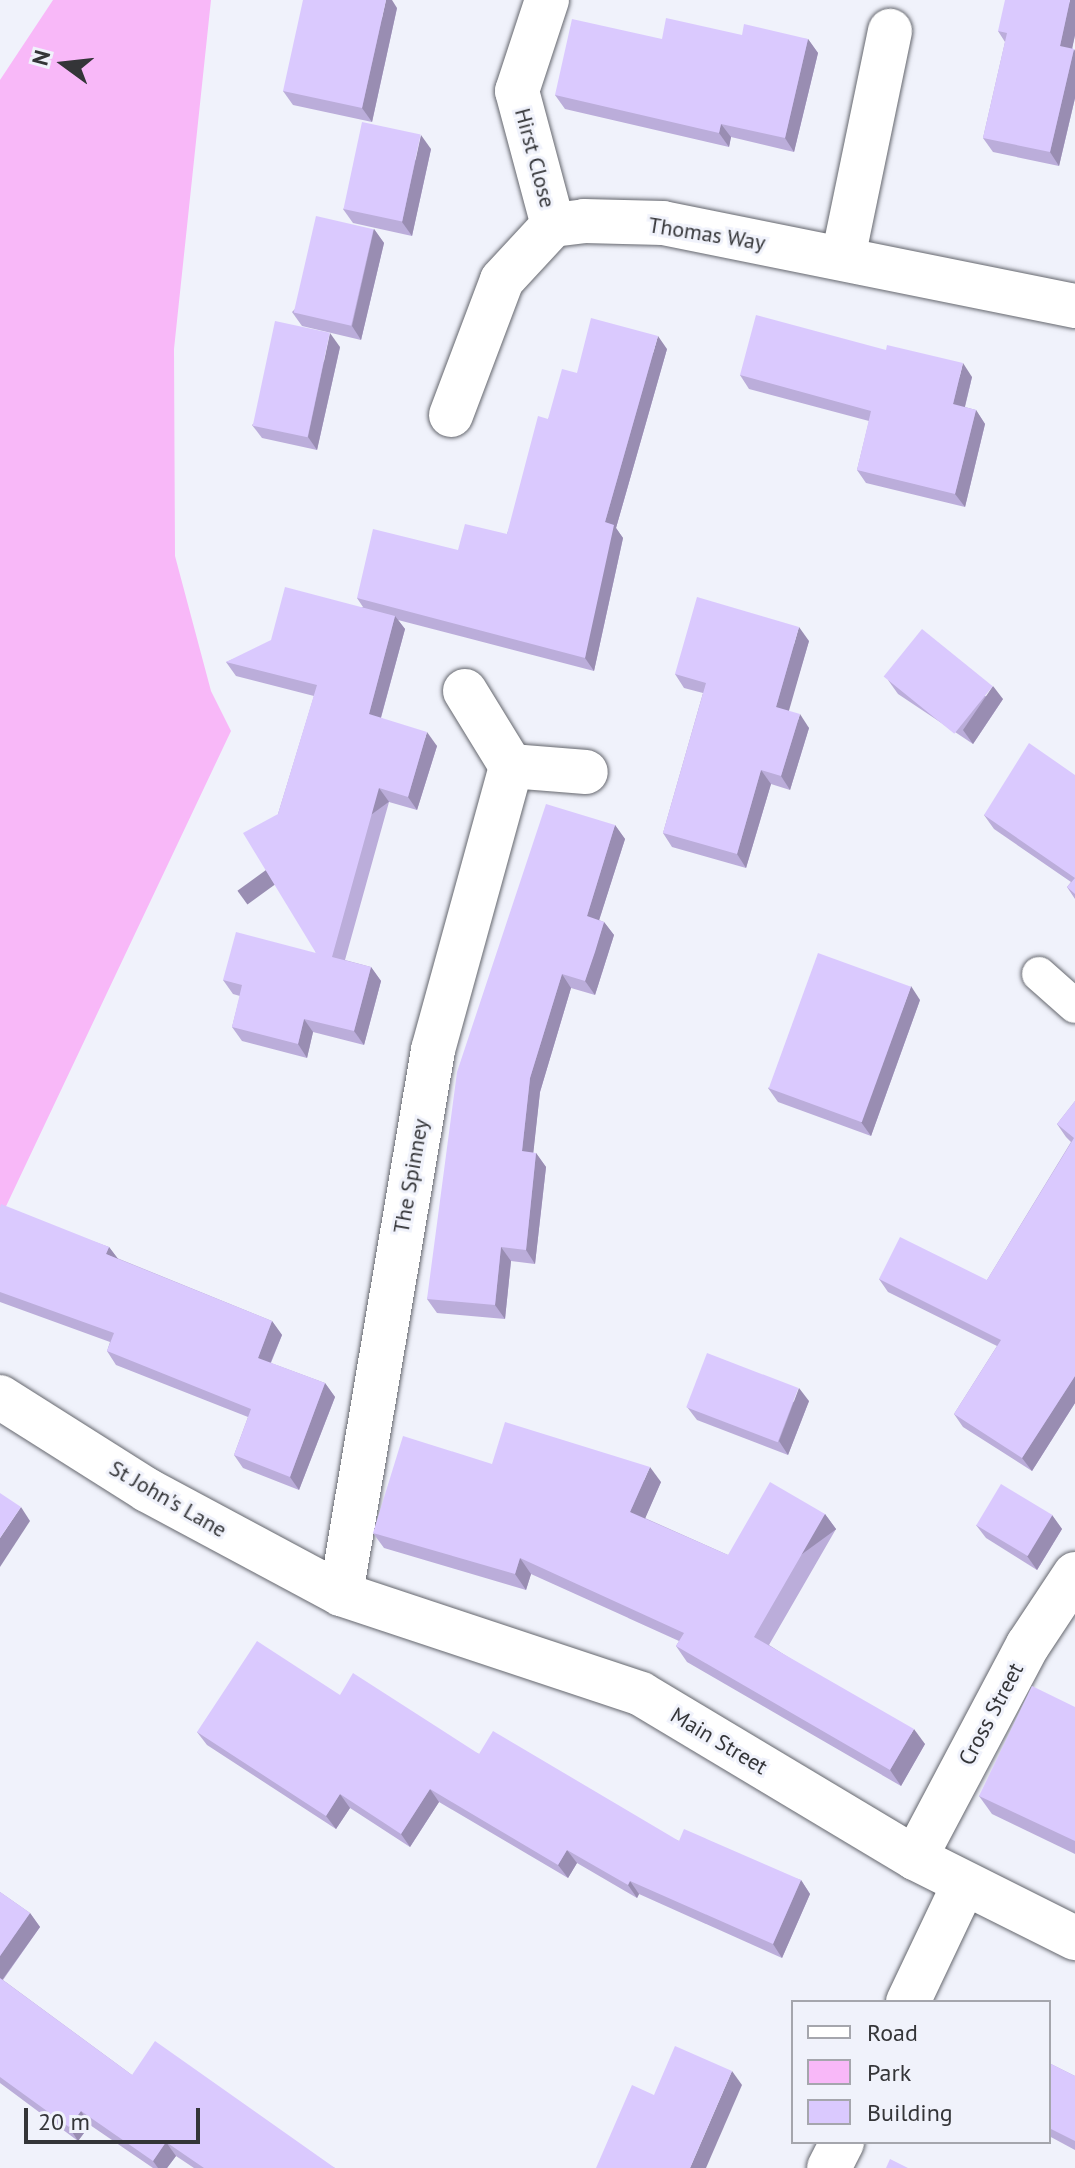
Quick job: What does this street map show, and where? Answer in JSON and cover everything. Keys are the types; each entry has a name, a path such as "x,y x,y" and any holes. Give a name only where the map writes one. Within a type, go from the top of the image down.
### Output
{"street":[{"name":"Hirst Close","path":"547,0 517,91 553,225"},
{"path":"843,258 890,31"},
{"name":"Thomas Way","path":"553,225 584,221 663,223 1075,306"},
{"path":"451,415 502,280 553,225"},
{"path":"465,691 511,766 586,772"},
{"name":"The Spinney","path":"341,1594 433,1050 511,766"},
{"name":"St John's Lane","path":"0,1397 147,1490 341,1594"},
{"name":"Cross Street","path":"915,1858 1028,1645 1075,1574"},
{"name":"Main Street","path":"341,1594 641,1694 915,1858 1075,1938"},
{"path":"909,2000 964,1884"},
{"path":"829,2168 841,2144"}],"lane":[{"path":"1039,974 1075,1006"}],"green space":[{"path":"53,0 211,0 174,349 175,556 211,691 231,731 0,1219 0,80"}],"building":[{"path":"303,0 386,0 362,108 283,91"},
{"path":"1005,0 1070,0 1060,46 1074,49 1050,152 983,138 1007,33 998,31"},
{"path":"666,18 742,35 744,24 808,39 785,138 721,124 719,133 555,95 572,19 662,39"},
{"path":"362,122 421,134 402,222 343,209"},
{"path":"316,216 373,229 351,326 294,312"},
{"path":"756,315 886,350 887,345 963,363 953,404 976,410 955,494 857,470 871,411 740,375"},
{"path":"591,318 658,336 605,522 614,525 585,658 357,598 373,529 458,550 465,524 507,534 538,416 548,419 562,369 577,373"},
{"path":"275,321 330,333 308,437 253,426"},
{"path":"285,587 395,616 369,714 427,732 408,797 379,788 332,957 371,967 354,1031 304,1019 298,1044 232,1027 242,985 223,980 236,932 316,953 243,833 278,814 317,685 226,662 271,640"},
{"path":"697,597 799,627 776,707 800,714 781,776 761,770 737,854 663,833 706,683 675,674"},
{"path":"922,629 993,686 954,734 884,676"},
{"path":"1029,743 1075,775 1075,878 984,815"},
{"path":"546,804 615,825 587,916 604,922 595,952 585,981 562,974 530,1078 522,1151 536,1153 526,1250 501,1247 495,1305 427,1299 457,1072"},
{"path":"1075,878 1075,894 1067,887"},
{"path":"818,953 911,987 862,1122 769,1088"},
{"path":"1075,1101 1075,1376 1022,1458 954,1414 1001,1340 879,1279 900,1237 987,1280 1074,1138 1057,1124"},
{"path":"1,1204 109,1247 106,1254 272,1321 258,1358 325,1383 290,1477 234,1455 251,1409 107,1351 114,1333 0,1292"},
{"path":"707,1353 798,1388 778,1442 686,1407"},
{"path":"505,1422 650,1467 630,1512 728,1555 770,1482 825,1514 754,1637 914,1729 890,1770 676,1646 684,1633 520,1558 515,1574 373,1533 403,1436 492,1464"},
{"path":"1001,1484 1052,1515 1028,1556 976,1525"},
{"path":"0,1493 21,1507 0,1538"},
{"path":"257,1641 340,1695 353,1673 479,1754 493,1731 679,1841 684,1829 801,1880 773,1944 630,1881 628,1885 567,1850 558,1865 430,1789 401,1834 340,1794 326,1816 197,1732"},
{"path":"1032,1686 1075,1707 1075,1841 979,1796"},
{"path":"0,1892 30,1913 0,1956"},
{"path":"0,1978 132,2075 155,2041 335,2168 204,2168 166,2142 153,2161 81,2111 69,2127 0,2077"},
{"path":"675,2046 732,2071 690,2168 596,2168 632,2085 654,2095"},
{"path":"1051,2064 1075,2076 1075,2141 1051,2129"},
{"path":"890,2159 908,2168 886,2168"}]}
